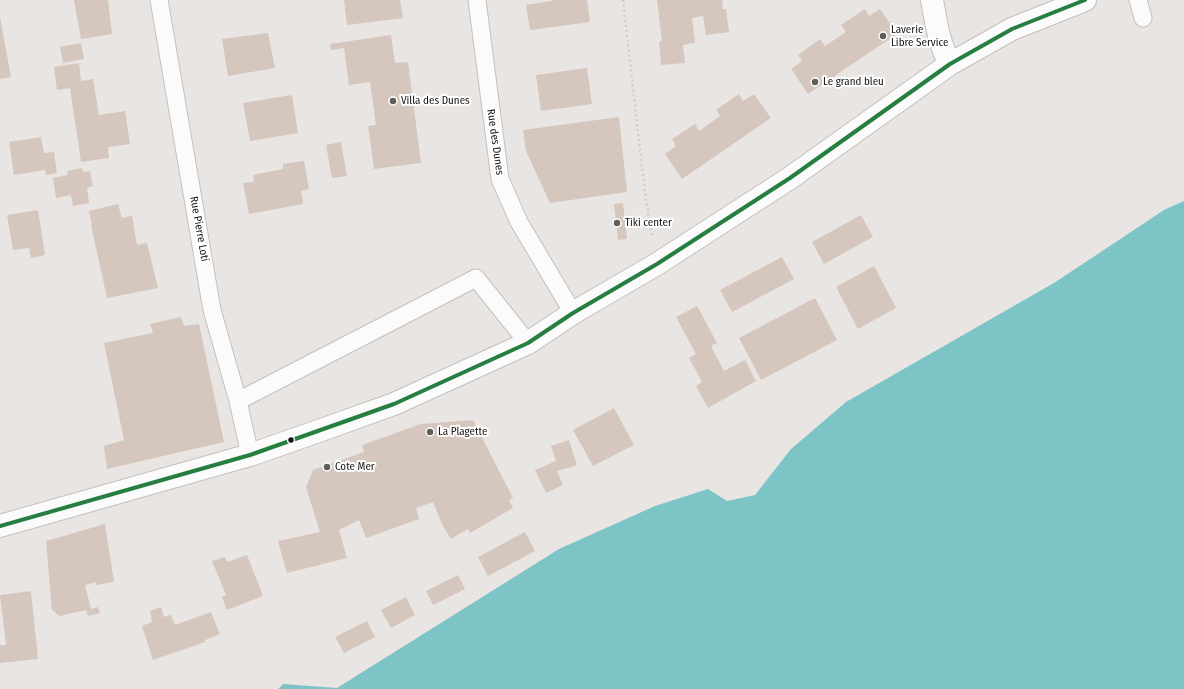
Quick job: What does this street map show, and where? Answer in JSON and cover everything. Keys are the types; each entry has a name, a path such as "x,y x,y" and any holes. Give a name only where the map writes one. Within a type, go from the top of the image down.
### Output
{"street":[{"path":"932,0 937,31 944,53 950,64"},
{"path":"0,526 250,455 394,404 528,343 573,313 657,264 790,178 950,64 1012,29 1084,0"}],"lane":[{"name":"Rue Pierre Loti","path":"159,0 212,310 238,401 250,455"},
{"name":"Rue des Dunes","path":"477,0 500,179 519,222 573,313"},
{"path":"1138,0 1143,18"},
{"path":"238,401 476,278 528,343"}],"path":[{"path":"623,0 645,193 657,264"}],"water":[{"path":"1184,201 1184,689 278,689 283,684 337,688 559,549 655,506 708,489 727,501 755,495 791,449 846,402 1054,283 1164,210"}],"building":[{"path":"74,0 108,0 112,34 81,39"},
{"path":"344,0 400,0 403,18 347,25"},
{"path":"552,0 587,0 590,22 530,30 526,5"},
{"path":"657,0 722,0 723,9 726,9 729,32 706,35 703,16 692,18 695,43 683,45 685,63 661,65 659,42 662,41"},
{"path":"865,9 869,16 880,9 897,34 808,94 791,69 802,61 798,55 820,39 825,46 846,32 841,25"},
{"path":"0,17 11,77 0,79"},
{"path":"268,33 275,68 228,76 222,39"},
{"path":"391,35 395,63 408,62 421,163 374,169 368,126 376,125 370,82 349,85 344,48 331,50 330,44"},
{"path":"81,43 84,59 63,63 60,47"},
{"path":"79,63 81,81 93,79 99,115 125,111 130,144 108,147 109,158 81,162 70,88 57,90 54,67"},
{"path":"587,68 592,104 541,111 536,75"},
{"path":"739,94 743,101 754,94 771,118 682,179 665,154 676,146 672,139 695,124 699,131 720,116 716,110"},
{"path":"292,95 298,133 250,141 243,103"},
{"path":"619,117 627,192 550,203 526,151 523,130"},
{"path":"41,137 44,153 54,152 57,173 46,175 45,170 14,175 9,142"},
{"path":"341,142 347,176 332,178 326,145"},
{"path":"304,161 309,189 301,191 303,204 249,214 243,183 254,182 253,175 283,169 283,164"},
{"path":"82,168 83,172 90,171 93,186 87,188 89,203 73,206 71,195 56,198 53,178 68,175 67,171"},
{"path":"623,203 627,239 618,240 614,204"},
{"path":"118,204 122,218 132,216 137,245 147,243 158,288 107,298 89,211"},
{"path":"38,210 45,255 31,258 29,248 13,250 7,215"},
{"path":"861,215 873,237 824,264 812,242"},
{"path":"782,257 794,279 732,312 720,290"},
{"path":"874,266 896,308 858,329 836,287"},
{"path":"815,298 837,340 761,380 739,338"},
{"path":"697,306 717,343 711,346 724,371 745,360 756,381 708,408 696,386 702,382 689,358 696,354 676,317"},
{"path":"181,317 184,326 199,324 224,442 107,469 104,446 124,440 104,343 153,333 150,324"},
{"path":"614,408 634,445 593,466 573,430"},
{"path":"473,420 513,498 509,500 513,508 470,533 468,529 451,539 442,524 433,502 416,508 419,519 366,538 359,520 339,530 347,558 287,573 278,541 320,532 306,487 313,470 364,452 362,445 421,424"},
{"path":"569,440 577,465 557,471 563,485 546,493 535,470 556,461 551,446"},
{"path":"105,524 114,582 96,585 96,582 85,585 91,609 98,607 100,613 88,616 86,610 60,616 52,610 46,541"},
{"path":"525,532 535,551 488,576 478,557"},
{"path":"247,555 263,596 227,610 222,597 226,595 212,561 225,557 227,562"},
{"path":"458,575 465,589 433,605 426,591"},
{"path":"31,591 38,659 0,663 0,645 6,645 0,595"},
{"path":"406,597 415,615 391,628 381,610"},
{"path":"161,607 164,617 171,615 175,625 211,612 220,634 205,640 205,642 153,660 142,626 152,622 150,611"},
{"path":"367,621 375,637 344,653 335,637"}],"transit line":[{"path":"0,526 250,455 394,404 528,343 573,313 657,264 790,178 950,64 1012,29 1085,0"}],"place":[{"name":"Laverie Libre Service","path":"883,36"},
{"name":"Le grand bleu","path":"815,82"},
{"name":"Villa des Dunes","path":"393,101"},
{"name":"Tiki center","path":"617,223"},
{"name":"La Plagette","path":"430,432"},
{"name":"Cote Mer","path":"327,467"}]}
